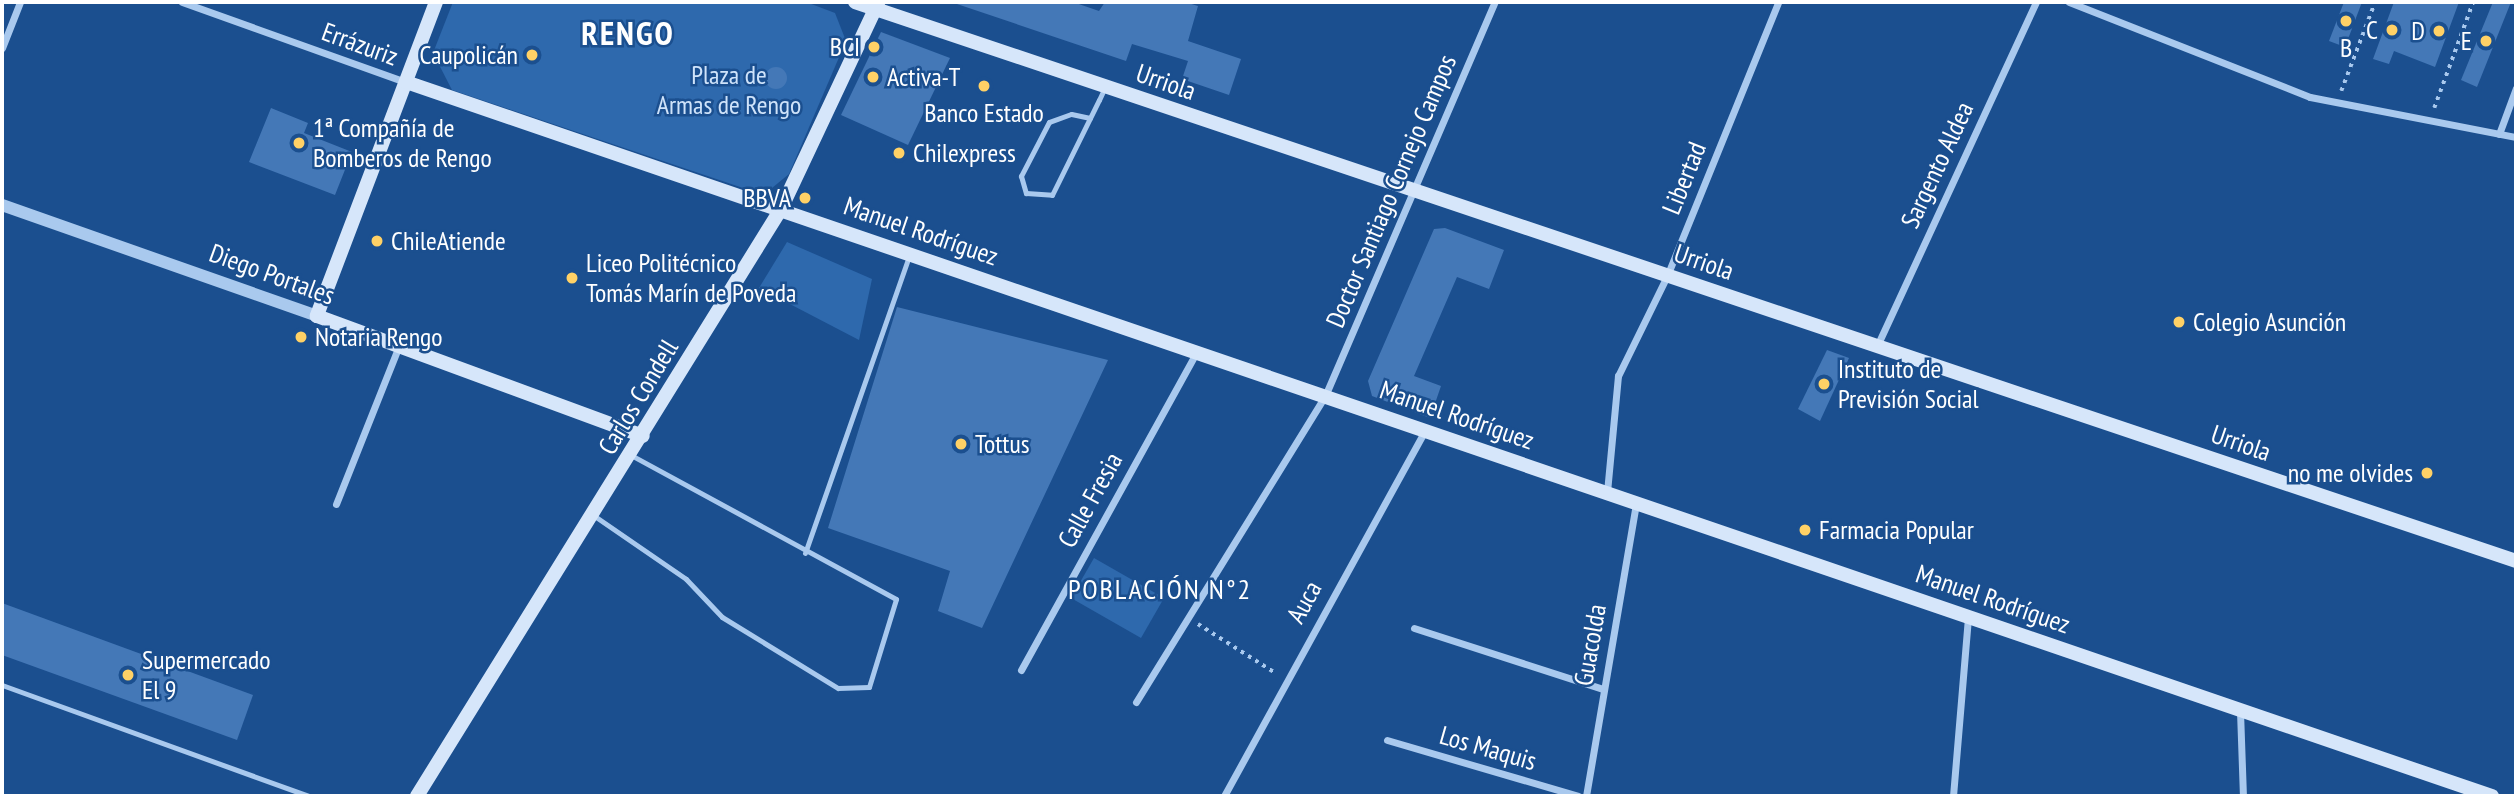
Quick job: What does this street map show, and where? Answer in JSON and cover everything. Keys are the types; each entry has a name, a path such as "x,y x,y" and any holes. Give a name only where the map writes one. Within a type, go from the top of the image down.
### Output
{"main road":[{"path":"317,316 436,2"},
{"name":"Urriola","path":"855,2 877,6 1105,87 2516,561"},
{"name":"Carlos Condell","path":"417,796 631,455 781,209 877,6"},
{"name":"Manuel Rodríguez","path":"406,82 2492,796"},
{"name":"Diego Portales","path":"317,316 642,436"}],"street":[{"path":"2,48 20,2"},
{"name":"Errázuriz","path":"181,2 406,82"},
{"name":"Doctor Santiago Cornejo Campos","path":"1136,702 1325,396 1416,191 1495,2"},
{"name":"Libertad","path":"1607,492 1618,376 1667,276 1778,2"},
{"name":"Sargento Aldea","path":"1877,347 2036,2"},
{"path":"2069,2 2336,103 2516,137"},
{"path":"2499,134 2516,88"},
{"name":"Diego Portales","path":"2,205 317,316"},
{"path":"336,504 399,346"},
{"name":"Calle Fresia","path":"1021,670 1197,351"},
{"name":"Auca","path":"1224,796 1285,679 1425,430"},
{"name":"Guacolda","path":"1586,796 1637,502"},
{"path":"1953,796 1968,617"},
{"path":"1414,628 1603,689"},
{"path":"2240,710 2243,796"},
{"name":"Los Maquis","path":"1387,740 1578,796"}],"lane":[{"path":"1090,118 1071,114 1049,122 1021,176 1027,193 1052,195 1090,118 1105,87"},
{"path":"805,553 911,253"},
{"path":"593,516 686,579 722,617 838,688 869,687 895,599 805,553 631,455"},
{"path":"2,685 309,796"}],"path":[{"path":"2336,103 2375,2"},
{"path":"2430,120 2473,2"},
{"path":"1188,617 1285,679"}],"green space":[{"name":"Plaza de Armas de Rengo","path":"453,2 806,2 835,13 846,41 789,174 772,188 749,190 452,90 433,53"},
{"path":"787,242 872,279 859,340 759,288"},
{"path":"1094,558 1164,598 1141,638 1071,598"}],"building":[{"path":"951,2 1073,2 1099,11 1105,2 1185,2 1198,6 1188,41 1241,59 1229,95 1182,79 1188,61 1132,44 1126,61"},
{"name":"B","path":"2344,2 2362,2 2345,47 2329,41"},
{"path":"2394,2 2459,2 2435,67 2394,51 2389,64 2373,59"},
{"name":"E","path":"2493,2 2511,2 2477,87 2461,80"},
{"path":"881,32 950,58 908,145 841,115"},
{"path":"776,67 784,70 787,78 784,86 776,89 768,86 765,78 768,70"},
{"path":"271,108 308,123 304,133 352,152 335,195 249,162"},
{"path":"1445,228 1504,250 1489,289 1457,277 1414,376 1441,386 1430,418 1372,396 1368,381 1434,229"},
{"name":"Tottus","path":"897,307 1108,360 982,628 938,611 950,571 828,528"},
{"name":"Instituto de Previsión Social","path":"1827,350 1849,358 1820,421 1798,409"},
{"name":"Supermercado El 9","path":"2,603 253,695 237,740 2,655"}],"place":[{"name":"B","path":"2346,21"},
{"name":"C","path":"2392,30"},
{"name":"D","path":"2439,31"},
{"name":"E","path":"2486,41"},
{"name":"BCI","path":"874,47"},
{"name":"Caupolicán","path":"532,55"},
{"name":"Activa-T","path":"873,77"},
{"name":"Banco Estado","path":"984,86"},
{"name":"1ª Compañía de Bomberos de Rengo","path":"299,143"},
{"name":"Chilexpress","path":"899,153"},
{"name":"BBVA","path":"805,198"},
{"name":"ChileAtiende","path":"377,241"},
{"name":"Liceo Politécnico Tomás Marín de Poveda","path":"572,278"},
{"name":"Colegio Asunción","path":"2179,322"},
{"name":"Notaria Rengo","path":"301,337"},
{"name":"Instituto de Previsión Social","path":"1824,384"},
{"name":"Tottus","path":"961,444"},
{"name":"no me olvides","path":"2427,473"},
{"name":"Farmacia Popular","path":"1805,530"},
{"name":"Supermercado El 9","path":"128,675"}],"district":[{"name":"RENGO","path":"628,33"},
{"name":"POBLACIÓN N°2","path":"1160,589"}]}
